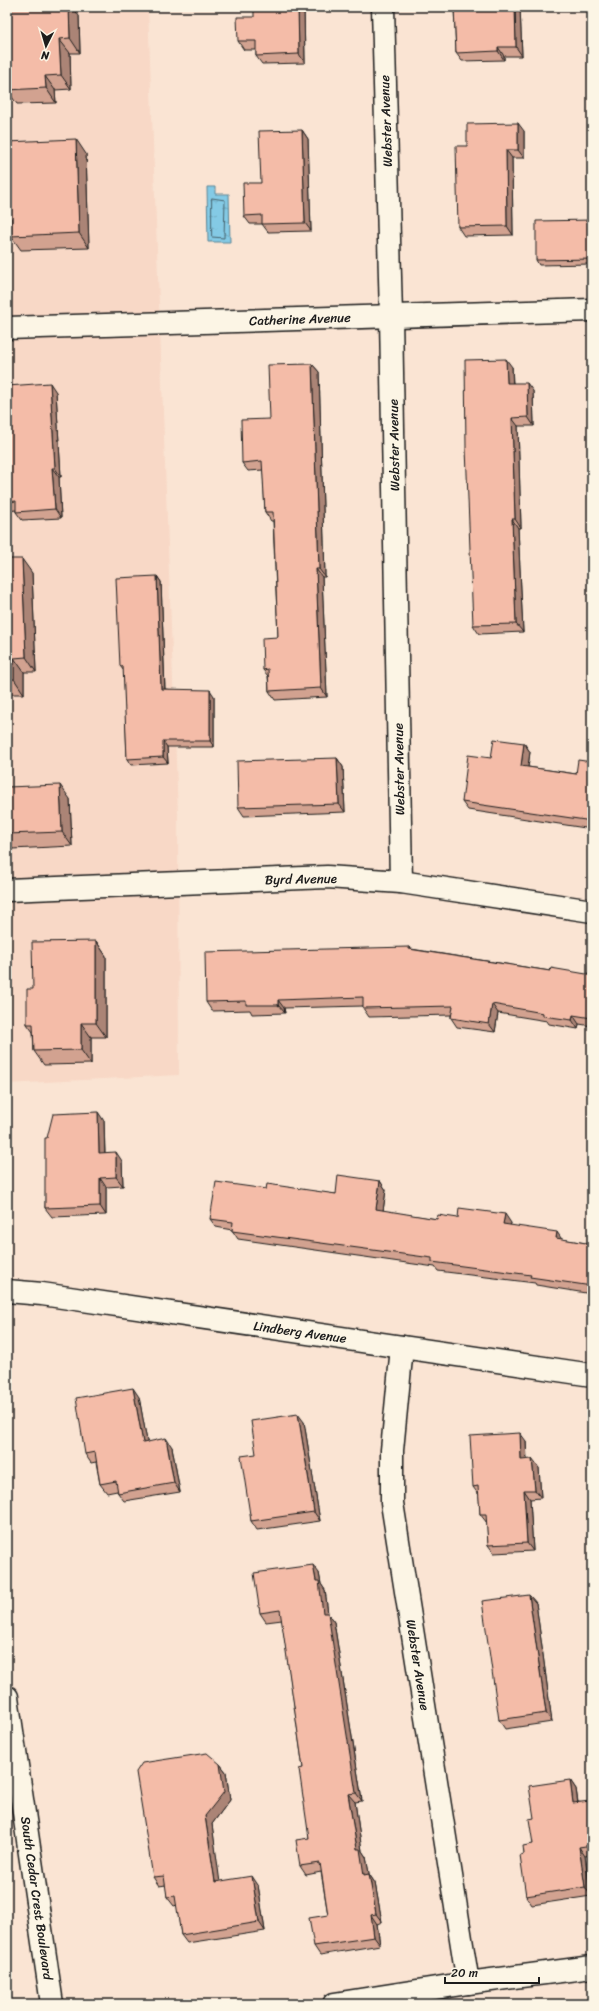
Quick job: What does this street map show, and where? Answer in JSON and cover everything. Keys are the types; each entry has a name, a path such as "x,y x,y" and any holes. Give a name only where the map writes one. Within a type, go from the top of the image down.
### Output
{"street":[{"name":"Webster Avenue","path":"383,7 391,316 401,882"},
{"name":"Catherine Avenue","path":"7,328 592,310"},
{"name":"Byrd Avenue","path":"7,890 327,877 401,882 592,911"},
{"name":"Lindberg Avenue","path":"7,1291 42,1294 592,1375"},
{"name":"Webster Avenue","path":"402,1347 392,1450 392,1503 468,1983"},
{"name":"South Cedar Crest Boulevard","path":"7,1697 52,2004"},
{"path":"334,2004 468,1983 592,1967"}],"shaded area":[{"path":"7,7 148,7 178,814 179,1075 7,1084"}],"water":[{"path":"207,187 215,187 215,194 229,194 230,242 208,242"}],"building":[{"path":"7,7 69,7 70,38 59,39 61,75 45,76 46,88 7,90"},
{"path":"254,7 298,7 299,54 256,56 256,41 238,41 237,17 254,17"},
{"path":"454,7 515,7 516,47 498,47 498,51 456,53"},
{"path":"518,123 518,150 506,150 507,226 458,227 456,146 467,146 467,124"},
{"path":"302,130 305,223 262,224 262,215 244,216 243,183 261,183 259,131"},
{"path":"76,139 79,233 11,236 11,218 7,218 7,142"},
{"path":"592,220 592,259 536,260 536,221"},
{"path":"506,359 507,383 527,383 528,417 512,418 515,519 512,519 516,624 473,625 466,448 465,360"},
{"path":"312,364 319,569 316,569 321,688 269,691 268,669 263,670 262,638 278,637 273,512 265,512 262,461 242,463 241,420 270,419 268,365"},
{"path":"50,383 55,468 52,468 55,509 16,512 16,501 7,502 7,386"},
{"path":"7,559 22,559 26,657 14,658 14,679 7,680"},
{"path":"157,576 161,689 210,690 210,741 163,741 163,757 127,759 123,666 120,666 116,578"},
{"path":"494,739 524,743 521,766 576,774 578,760 592,762 592,821 462,802 468,755 491,758"},
{"path":"337,758 339,804 238,807 237,761"},
{"path":"60,785 62,832 7,834 7,787"},
{"path":"96,941 96,1023 81,1023 81,1050 34,1051 33,1024 27,1024 27,989 33,989 32,942"},
{"path":"409,947 409,949 550,971 551,968 592,975 592,1018 573,1015 572,1020 543,1016 543,1013 492,1004 489,1024 451,1018 453,1006 363,1008 363,997 278,1000 278,1005 246,1005 246,1001 206,1002 205,952"},
{"path":"98,1112 99,1153 116,1152 116,1177 100,1178 100,1206 45,1208 45,1138 47,1138 53,1114"},
{"path":"338,1175 380,1181 376,1209 437,1219 438,1215 458,1218 459,1208 505,1214 503,1224 557,1232 556,1238 592,1244 592,1286 530,1277 531,1275 432,1262 432,1258 232,1231 233,1222 210,1219 216,1182 266,1189 267,1184 336,1194"},
{"path":"133,1388 143,1443 166,1438 174,1483 118,1493 116,1481 100,1484 95,1452 85,1454 76,1398"},
{"path":"298,1414 314,1512 251,1521 241,1456 256,1454 251,1421"},
{"path":"520,1433 521,1460 532,1459 535,1490 524,1490 527,1543 488,1545 486,1514 480,1514 478,1486 473,1487 470,1436"},
{"path":"313,1565 316,1581 319,1581 323,1613 328,1613 356,1793 348,1794 357,1849 360,1849 364,1875 369,1874 376,1914 371,1915 374,1937 314,1946 309,1918 328,1915 320,1863 300,1866 296,1840 309,1838 299,1769 303,1768 280,1610 260,1613 254,1573"},
{"path":"529,1595 546,1713 499,1720 482,1601"},
{"path":"207,1753 220,1764 224,1792 205,1816 215,1882 252,1876 259,1922 181,1935 175,1896 167,1897 164,1876 153,1877 136,1772 142,1763"},
{"path":"570,1780 573,1803 590,1801 592,1814 592,1845 579,1847 585,1887 526,1896 520,1855 524,1854 523,1846 533,1844 529,1819 534,1818 529,1786"}]}
